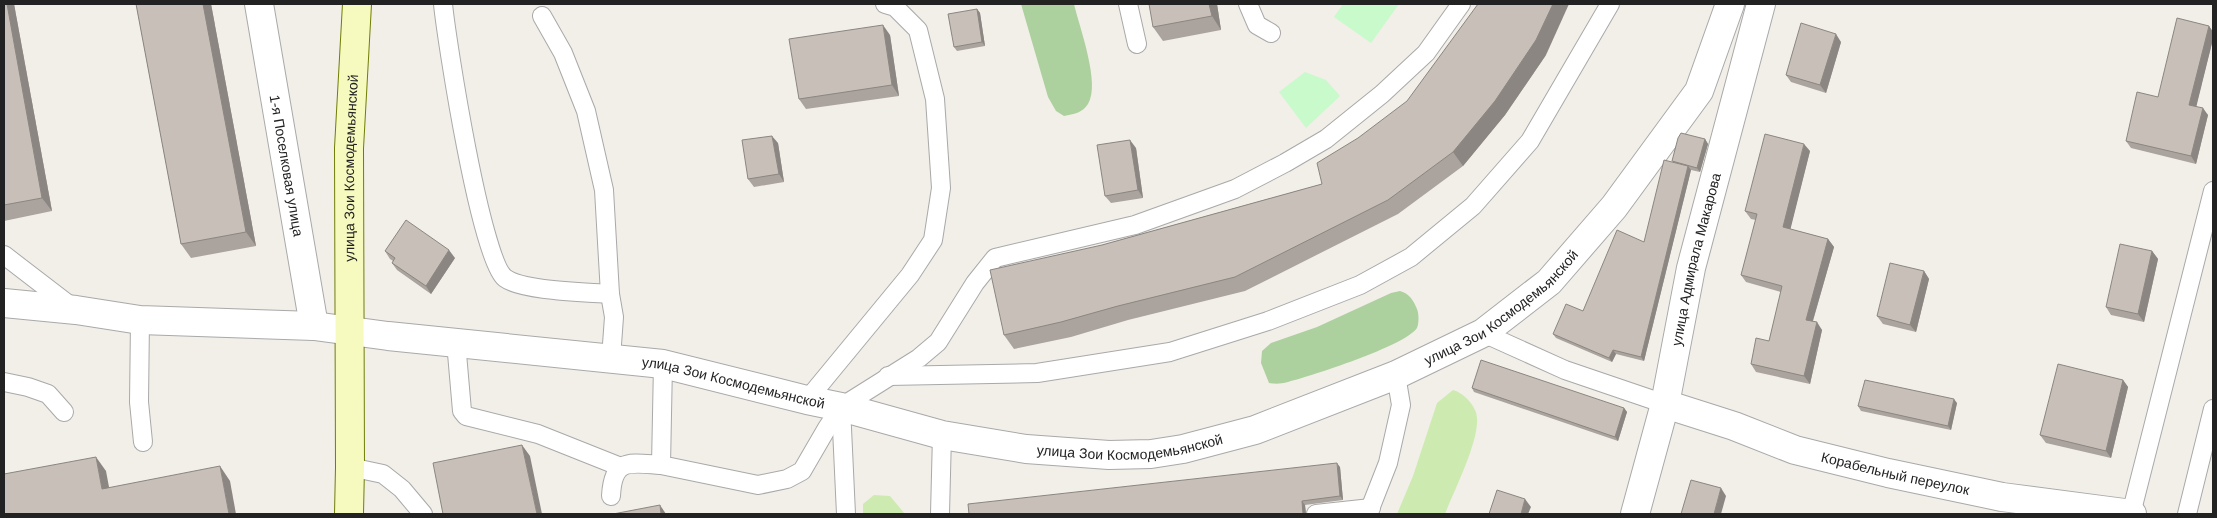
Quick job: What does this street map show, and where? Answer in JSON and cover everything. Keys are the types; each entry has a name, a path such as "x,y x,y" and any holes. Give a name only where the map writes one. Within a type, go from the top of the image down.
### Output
{"main road":[{"name":"улица Зои Космодемьянской","path":"349,514 350,148 357,4"}],"street":[{"name":"1-я Поселковая улица","path":"259,4 314,326"},
{"path":"1730,8 1758,12"},
{"name":"улица Зои Космодемьянской","path":"349,331 663,364 807,400 841,406 942,435 1026,449 1109,455 1151,454 1183,449 1255,430 1396,375 1483,333 1549,282 1614,207 1699,92 1730,8"},
{"name":"улица Адмирала Макарова","path":"1635,514 1665,404 1691,268 1758,12"},
{"path":"4,303 76,310 140,320 314,326 349,331"},
{"name":"Корабельный переулок","path":"1665,404 1734,426 1795,450 1888,473 2002,497 2132,514"}],"lane":[{"path":"443,4 475,187 495,263 504,277 522,285 610,294"},
{"path":"807,400 910,275 933,240 941,188 935,99 918,30 896,7 885,4"},
{"path":"1128,4 1137,44"},
{"path":"1248,4 1257,25 1271,33"},
{"path":"611,496 614,473 621,467 631,464 661,465 758,485 787,480 802,471 841,406 919,358 938,342 975,283 994,258 1135,225 1235,189 1285,164 1326,139 1426,54 1461,4"},
{"path":"888,376 1037,373 1170,352 1268,321 1360,285 1411,258 1473,206 1530,141 1610,4"},
{"path":"542,16 563,53 586,111 604,190 610,294 614,318 611,358"},
{"path":"2132,514 2213,190"},
{"path":"4,255 76,310"},
{"path":"140,320 139,402 143,442"},
{"path":"1483,333 1565,370 1665,404"},
{"path":"456,342 462,411 466,416 538,434 621,467"},
{"path":"661,465 663,364"},
{"path":"1316,514 1370,511 1388,463 1401,405 1396,375"},
{"path":"4,382 48,394 64,412"},
{"path":"841,406 846,514"},
{"path":"2187,514 2213,409"},
{"path":"940,514 942,435"},
{"path":"350,467 383,474 402,489 423,514"}],"green space":[{"path":"1021,4 1074,4 1088,55 1092,83 1088,104 1080,111 1064,116 1056,111 1048,97"},
{"path":"1343,4 1399,4 1371,43 1334,17"},
{"path":"1305,72 1326,80 1340,96 1306,128 1279,92"},
{"path":"1400,291 1411,298 1418,311 1417,328 1409,335 1377,351 1336,367 1285,383 1269,383 1261,363 1262,351 1271,343 1317,327 1391,293"},
{"path":"1453,390 1461,394 1475,409 1477,428 1460,480 1445,514 1397,514 1413,476 1437,403"},
{"path":"874,495 890,496 905,514 863,514 863,504"}],"building":[{"path":"4,4 7,4 42,198 4,205"},
{"path":"136,4 203,4 246,232 181,244"},
{"path":"1149,4 1209,4 1212,16 1153,27"},
{"path":"1478,4 1553,4 1536,40 1495,101 1453,152 1388,200 1235,277 1004,335 990,270 1102,245 1322,184 1317,163 1358,138 1407,101"},
{"path":"977,9 982,42 954,47 948,14"},
{"path":"2177,18 2209,26 2189,105 2203,108 2191,156 2126,141 2137,92 2158,97"},
{"path":"1801,23 1836,34 1820,85 1786,75"},
{"path":"883,25 892,85 799,99 789,39"},
{"path":"1681,133 1705,139 1697,168 1672,161"},
{"path":"1765,134 1804,144 1783,227 1828,239 1806,320 1817,322 1804,376 1751,364 1756,338 1769,341 1782,286 1741,275 1757,214 1745,211"},
{"path":"772,136 779,174 748,179 742,140"},
{"path":"1130,140 1138,190 1105,196 1097,145"},
{"path":"1664,160 1688,166 1641,357 1613,350 1609,358 1553,334 1566,304 1583,311 1617,230 1644,242"},
{"path":"406,220 449,250 426,286 392,263 395,258 385,251"},
{"path":"2120,244 2152,251 2138,314 2106,307"},
{"path":"1890,263 1924,271 1910,325 1877,316"},
{"path":"1481,360 1624,408 1615,437 1472,388"},
{"path":"2058,364 2123,380 2106,451 2040,435"},
{"path":"1865,380 1954,399 1948,426 1858,406"},
{"path":"522,445 537,514 443,514 433,463"},
{"path":"96,457 102,489 220,466 229,514 4,514 4,474"},
{"path":"1337,463 1340,496 1302,501 1303,514 969,514 968,504"},
{"path":"1691,480 1721,488 1714,514 1681,514"},
{"path":"1497,490 1525,499 1521,514 1489,514"},
{"path":"660,505 661,514 613,514"}]}
